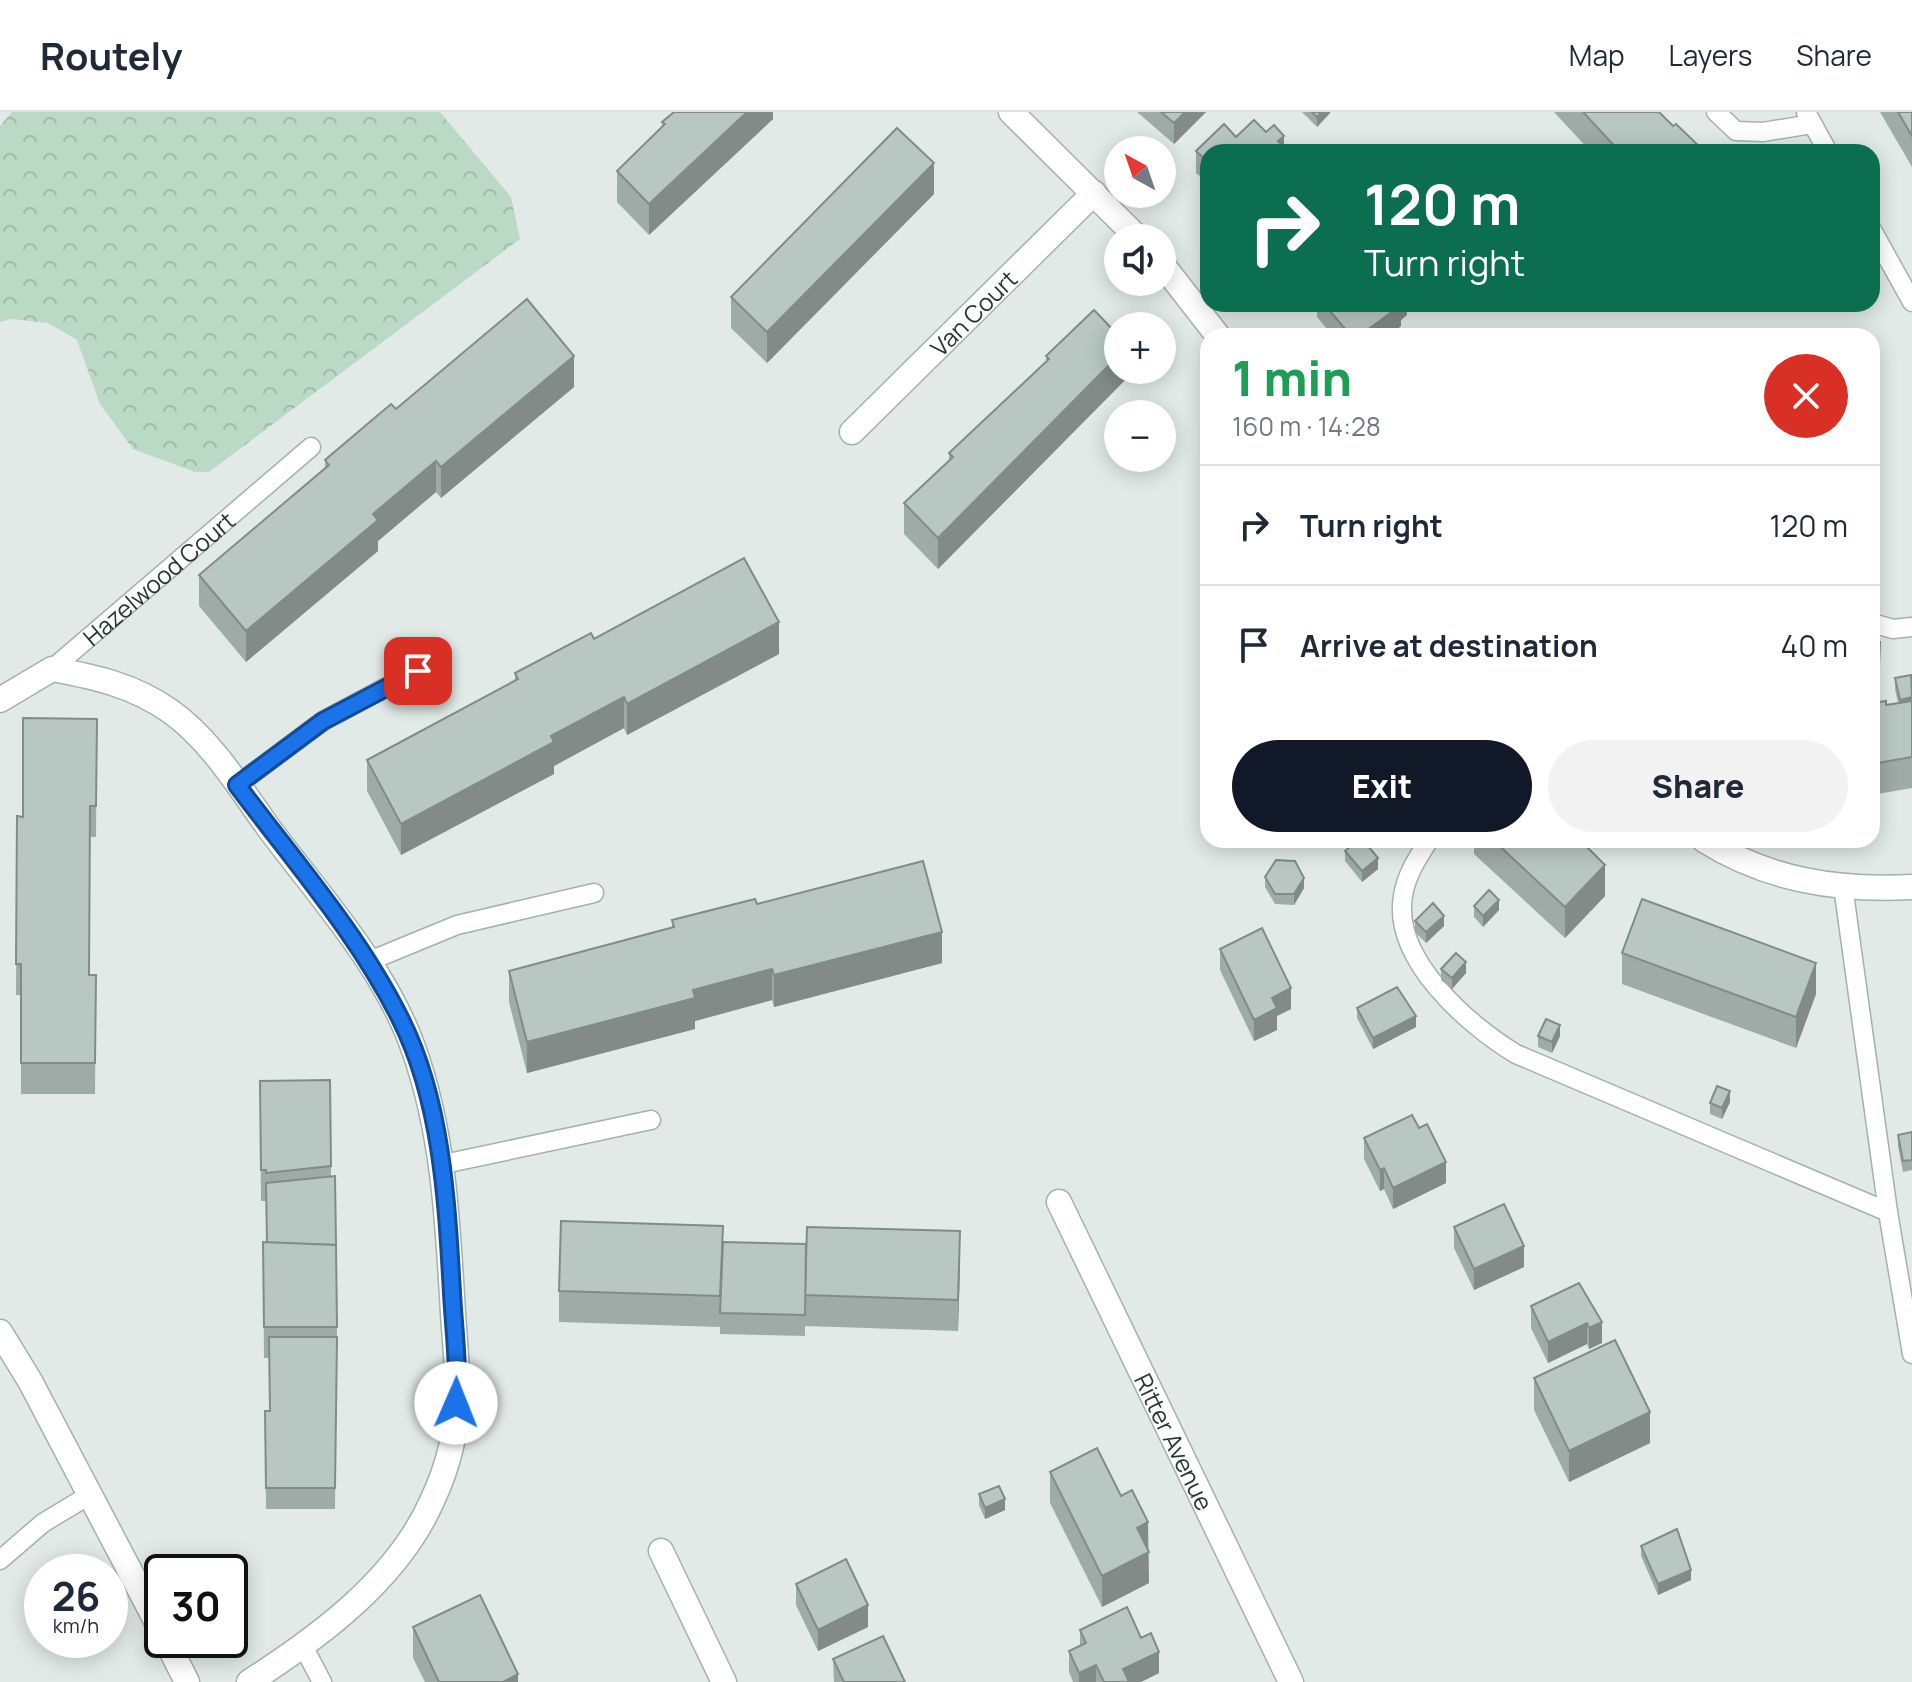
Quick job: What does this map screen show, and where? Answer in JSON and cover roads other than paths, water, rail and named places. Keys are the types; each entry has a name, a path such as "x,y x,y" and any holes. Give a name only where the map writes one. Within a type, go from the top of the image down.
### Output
{"street":[{"path":"1011,112 1124,224"},
{"name":"Van Court","path":"852,432 1094,193"},
{"path":"1176,282 1212,328"},
{"path":"52,669 110,680 142,693 173,713 237,785 367,962 402,1020 414,1050 431,1113 447,1212 457,1381 452,1446 431,1503 406,1542 365,1594 333,1625 249,1682"},
{"name":"Hazelwood Court","path":"0,700 52,669"},
{"path":"1719,848 1759,870 1793,880 1843,886 1912,887"},
{"name":"Ritter Avenue","path":"1059,1202 1291,1682"},
{"path":"0,1332 91,1494 144,1597"},
{"path":"661,1551 724,1682"},
{"path":"175,1658 187,1682"}],"lane":[{"path":"1716,112 1736,131 1763,132 1809,118 1824,144"},
{"path":"1880,244 1912,302"},
{"name":"Hazelwood Court","path":"52,669 311,447"},
{"path":"1880,625 1893,629 1912,627"},
{"path":"237,785 323,721 441,658"},
{"path":"1424,848 1413,865 1403,896 1403,924 1411,948 1429,976 1483,1034 1516,1054 1888,1212"},
{"path":"1843,886 1888,1212 1912,1354"},
{"path":"367,962 457,925 594,893"},
{"path":"439,1165 651,1120"},
{"path":"0,1560 43,1523 91,1494"},
{"path":"303,1646 322,1682"}]}
